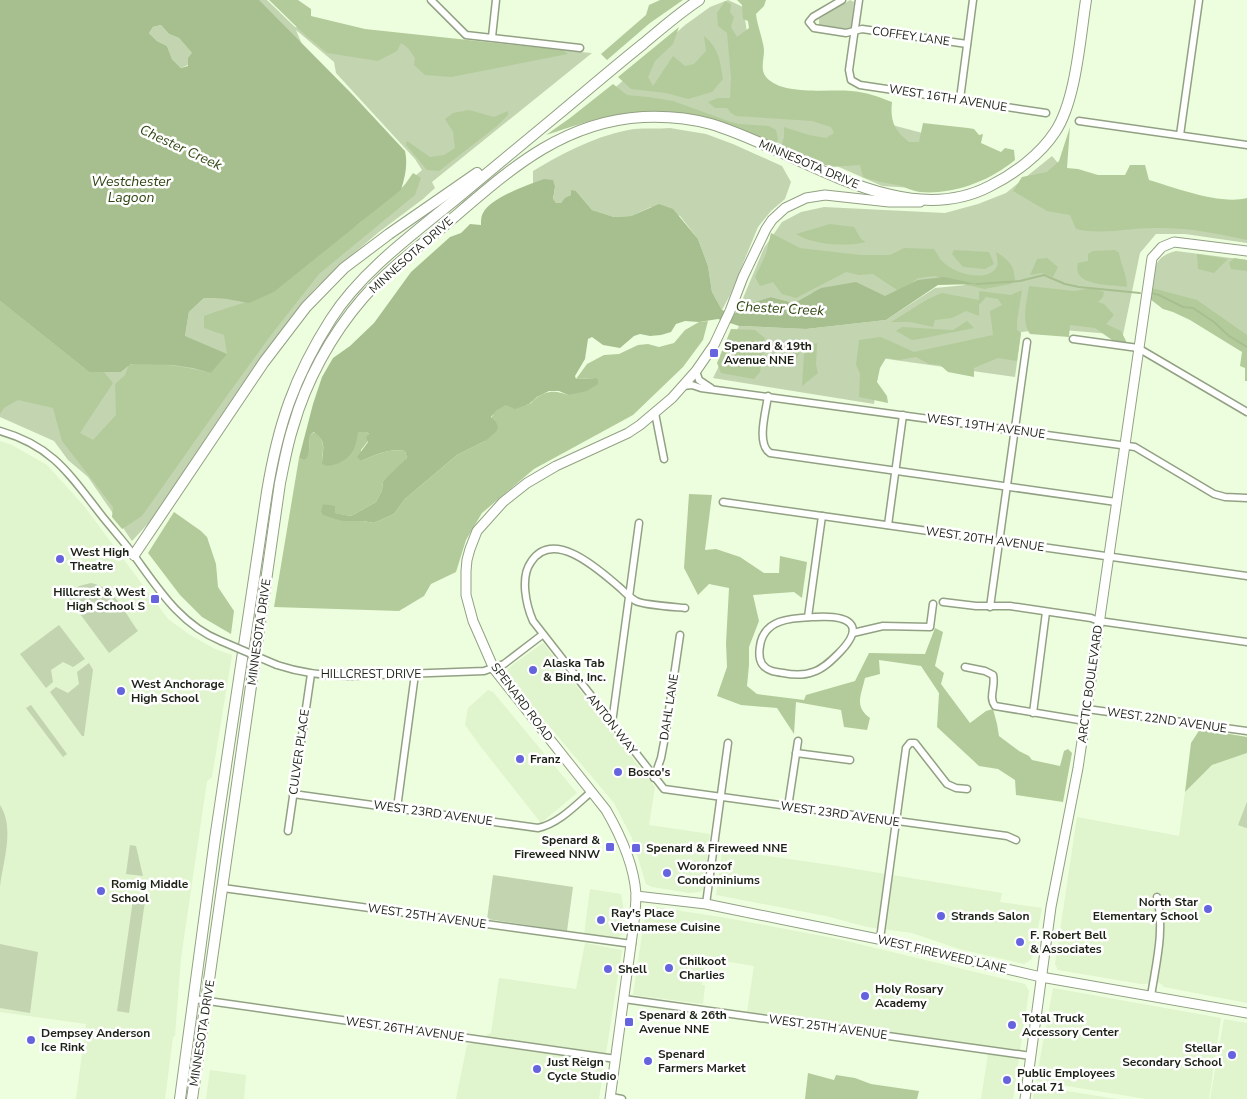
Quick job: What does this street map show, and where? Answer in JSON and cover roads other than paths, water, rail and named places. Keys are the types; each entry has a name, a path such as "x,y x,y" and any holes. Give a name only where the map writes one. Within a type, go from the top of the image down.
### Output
{"main road":[{"name":"MINNESOTA DRIVE","path":"180,1099 215,839 267,492 283,417 294,385 331,318 354,290 412,235 518,146 699,0"},
{"name":"MINNESOTA DRIVE","path":"192,1099 280,483 293,427 318,363 338,330 363,298 403,259 504,176 543,148 569,134 616,120 662,117 710,124 736,133 874,191 896,197 936,200 975,193 1003,180 1040,149 1055,133 1068,103 1086,0"},
{"path":"134,555 264,362 306,307 344,268 389,234 518,146"},
{"name":"SPENARD ROAD","path":"610,1098 632,944 636,896 631,866 622,841 606,810 494,669 472,621 466,595 466,571 470,549 477,531 503,502 527,483 556,466 628,433 672,398 696,371 716,340 766,229 778,214 791,204 806,198 825,195 889,202 913,203 936,200"},
{"name":"ARCTIC BOULEVARD","path":"1025,1099 1051,907 1078,768 1087,709 1152,258 1168,243 1174,242 1247,251"},
{"name":"WEST FIREWEED LANE","path":"636,896 706,904 880,939 1041,976 1247,1013"}],"street":[{"path":"431,0 466,34 580,48"},
{"path":"492,37 496,0"},
{"name":"COFFEY LANE","path":"842,0 813,17 809,22 814,28 846,33 862,29 968,44"},
{"path":"854,32 859,0"},
{"path":"960,99 973,0"},
{"path":"1180,135 1199,0"},
{"name":"WEST 16TH AVENUE","path":"854,32 849,70 851,80 860,85 1046,113"},
{"path":"1079,121 1247,145"},
{"path":"1073,339 1138,348 1247,412"},
{"path":"990,607 1027,342"},
{"path":"696,371 699,380 712,388"},
{"name":"WEST 19TH AVENUE","path":"682,386 692,385 701,388 712,388 1135,448 1214,494 1225,497 1247,498"},
{"path":"768,396 762,441 765,450 770,453 1116,502"},
{"path":"655,413 664,459"},
{"path":"888,525 903,415"},
{"name":"HILLCREST DRIVE","path":"0,431 20,437 39,447 61,464 134,555 161,593 189,623 212,638 277,665 311,674 350,676 484,671 504,664 542,635"},
{"name":"WEST 20TH AVENUE","path":"723,502 1247,576"},
{"path":"808,617 822,516"},
{"path":"612,723 639,522"},
{"path":"542,635 530,615 525,581 528,566 532,559 548,549 554,548 573,552 636,602 685,608"},
{"path":"942,602 990,607 1010,606 1247,642"},
{"path":"853,633 883,626 930,626 933,604"},
{"path":"1033,713 1046,612"},
{"path":"834,616 843,618 852,626 853,633 849,642 830,662 813,672 797,675 765,668 761,663 759,655 764,632 780,621 808,617 834,616"},
{"name":"ANTON WAY","path":"542,635 664,790"},
{"name":"DAHL LANE","path":"654,778 661,758 665,737 680,635"},
{"path":"965,668 985,670 992,675 994,682 993,705 998,708 1085,720"},
{"name":"CULVER PLACE","path":"288,831 311,674"},
{"path":"397,808 415,674"},
{"name":"WEST 22ND AVENUE","path":"1087,709 1247,732"},
{"path":"788,808 798,741"},
{"path":"706,904 728,743"},
{"path":"880,939 906,748 910,743 915,743 947,784 956,788 967,789"},
{"path":"796,753 850,760"},
{"name":"WEST 23RD AVENUE","path":"664,790 1007,836 1016,840"},
{"name":"WEST 23RD AVENUE","path":"293,794 538,828 546,826 555,820 591,792"},
{"name":"WEST 25TH AVENUE","path":"223,888 632,944"},
{"path":"1151,996 1161,929 1161,914 1157,897"},
{"name":"WEST 25TH AVENUE","path":"624,999 1031,1056"},
{"name":"WEST 26TH AVENUE","path":"194,1000 616,1058"},
{"path":"610,1098 622,1099"}],"water":[{"name":"Westchester Lagoon","path":"0,0 259,0 352,94 405,151 406,171 401,190 274,292 249,303 227,299 204,298 189,312 185,336 227,354 211,373 173,365 131,364 121,372 89,372 0,301","holes":["161,25 169,34 179,38 192,53 188,58 188,66 181,68 172,59 167,46 157,41 149,33 153,27"]},
{"path":"544,179 553,180 555,187 553,199 556,203 561,203 571,195 571,190 576,191 592,210 614,217 631,216 659,204 673,209 698,239 708,266 712,292 722,310 734,314 738,311 741,303 750,303 771,297 794,303 821,288 856,282 885,296 918,280 944,277 977,284 938,285 886,320 806,329 739,326 718,319 699,322 685,321 676,324 671,332 661,335 650,336 640,334 634,336 620,348 603,345 592,337 588,339 585,359 575,376 576,379 596,378 598,384 587,391 568,395 559,391 549,391 537,397 529,404 515,409 506,405 497,410 491,417 498,427 496,432 485,441 457,455 405,499 394,514 374,523 342,521 323,515 321,511 323,504 335,506 335,513 351,516 376,502 382,490 383,481 407,458 405,451 393,450 361,461 357,457 368,442 366,437 369,434 367,432 359,432 355,447 350,455 339,463 326,466 322,464 323,443 314,432 310,435 307,458 303,460 299,458 322,377 333,358 350,346 374,323 411,272 450,237 461,233 470,224 481,225 481,217 487,207 502,197"}],"waterway":[{"name":"Chester Creek","path":"976,284 1020,281 1044,275 1065,284 1079,287 1140,293"},
{"name":"Chester Creek","path":"1151,293 1183,307 1193,308 1214,322 1229,336 1247,347"}],"place":[{"name":"Spenard & 19th Avenue NNE","path":"714,353"},
{"name":"West High Theatre","path":"60,559"},
{"name":"Hillcrest & West High School S","path":"155,599"},
{"name":"Alaska Tab & Bind, Inc.","path":"533,670"},
{"name":"West Anchorage High School","path":"121,691"},
{"name":"Franz","path":"520,759"},
{"name":"Bosco's","path":"618,772"},
{"name":"Spenard & Fireweed NNW","path":"610,847"},
{"name":"Spenard & Fireweed NNE","path":"636,848"},
{"name":"Woronzof Condominiums","path":"667,873"},
{"name":"Romig Middle School","path":"101,891"},
{"name":"North Star Elementary School","path":"1208,909"},
{"name":"Strands Salon","path":"941,916"},
{"name":"Ray's Place Vietnamese Cuisine","path":"601,920"},
{"name":"F. Robert Bell & Associates","path":"1020,942"},
{"name":"Chilkoot Charlies","path":"669,968"},
{"name":"Shell","path":"608,969"},
{"name":"Holy Rosary Academy","path":"865,996"},
{"name":"Spenard & 26th Avenue NNE","path":"629,1022"},
{"name":"Total Truck Accessory Center","path":"1012,1025"},
{"name":"Dempsey Anderson Ice Rink","path":"31,1040"},
{"name":"Stellar Secondary School","path":"1232,1055"},
{"name":"Spenard Farmers Market","path":"648,1061"},
{"name":"Just Reign Cycle Studio","path":"537,1069"},
{"name":"Public Employees Local 71","path":"1007,1080"}]}
